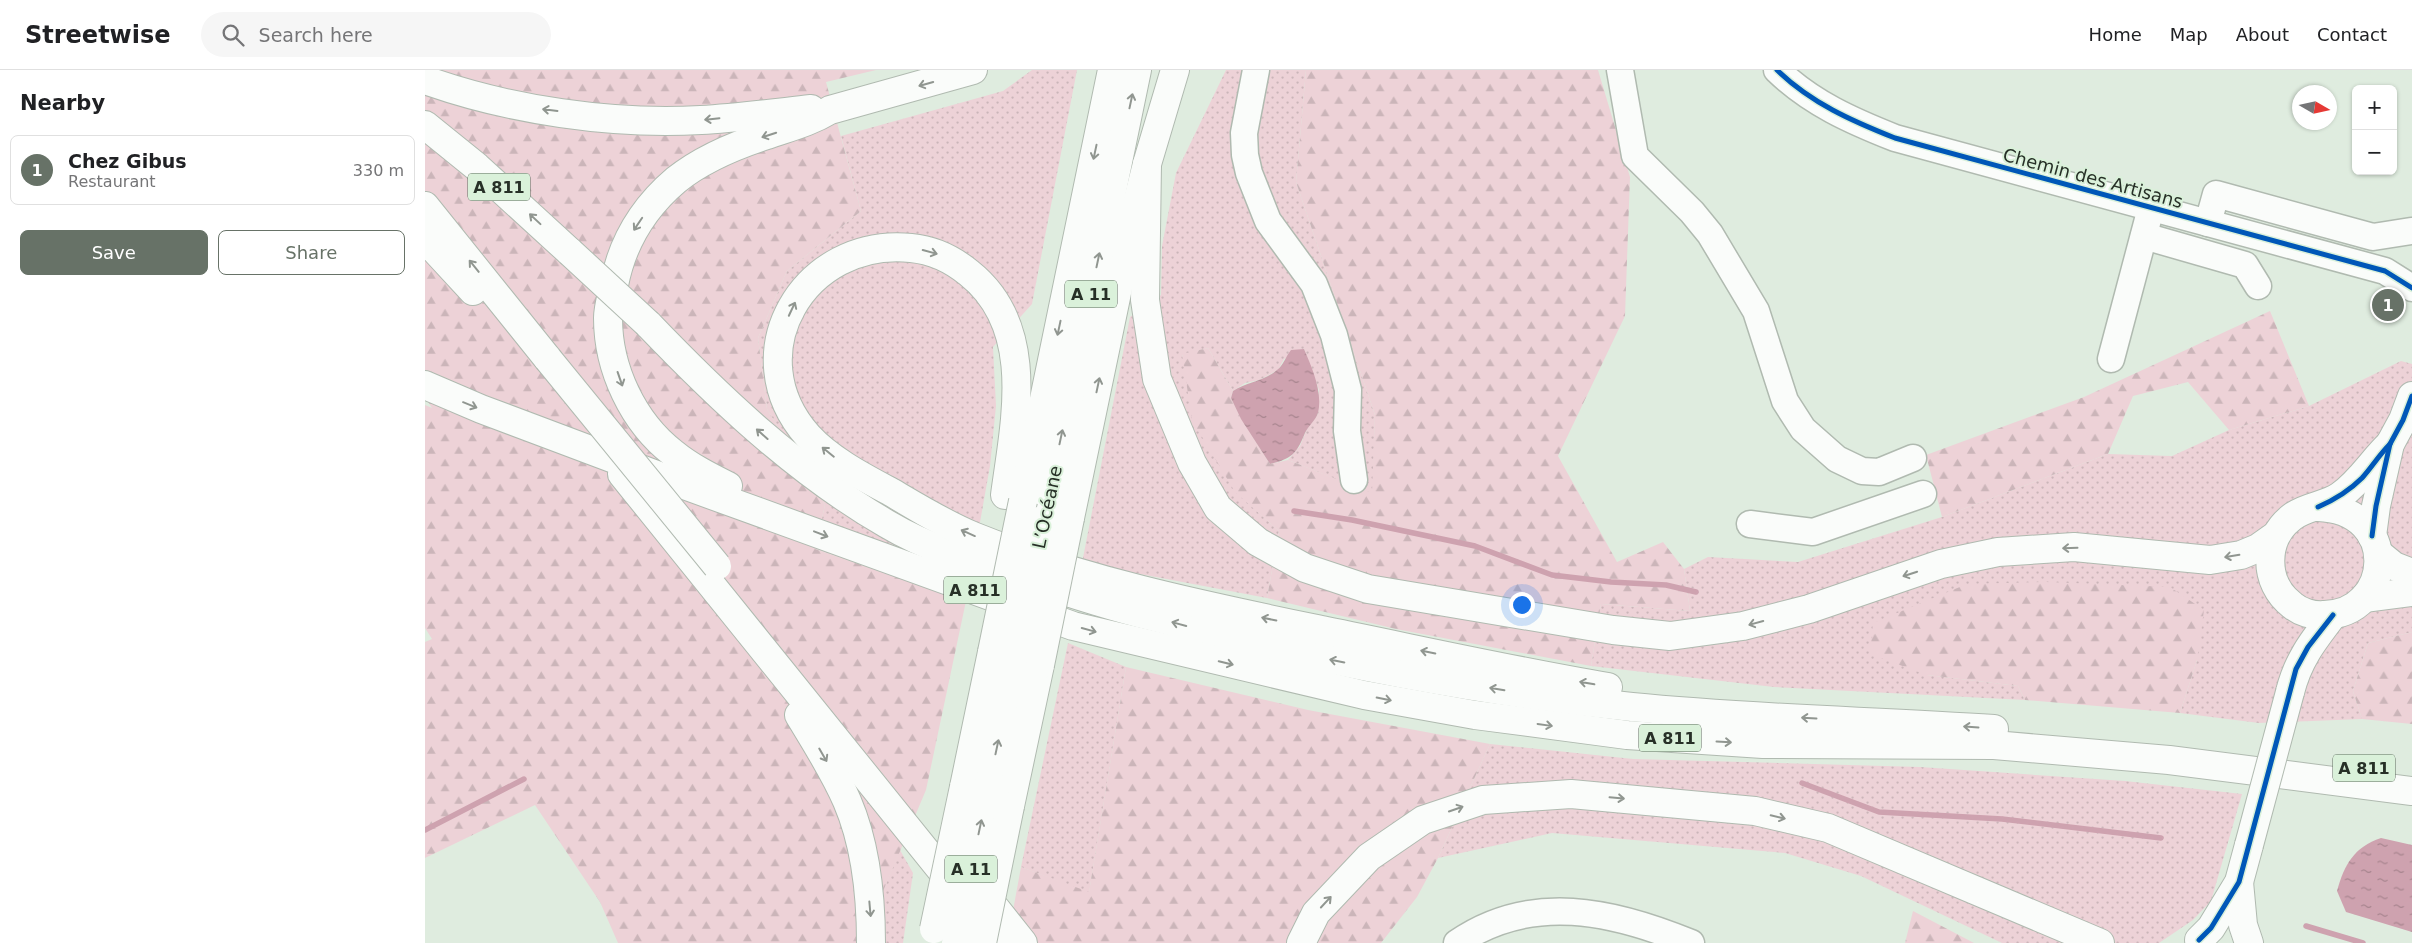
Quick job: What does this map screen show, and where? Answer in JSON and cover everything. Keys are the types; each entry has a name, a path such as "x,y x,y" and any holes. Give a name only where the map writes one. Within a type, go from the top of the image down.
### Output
{"main road":[{"path":"775,516 761,502 703,473 673,454 657,438 633,407 621,384 614,361 608,317 617,268 625,245 637,224 655,200 676,180 696,166 766,135 811,122 830,110 973,70"},
{"name":"L’Océane","path":"1016,657 1011,559 1014,498 1112,70"},
{"name":"L’Océane","path":"941,938 987,796 1016,657 1057,518 1137,70"},
{"path":"1057,518 1147,164 1175,70"},
{"path":"425,80 474,95 536,108 619,119 701,120 812,108 830,110"},
{"name":"A 811","path":"425,125 477,167 570,252 648,324 721,397 819,480 887,524 920,541 967,560 1112,606 1304,655 1401,674 1549,697 1632,707 1943,725 2119,738 2260,754 2412,775"},
{"path":"1147,164 1145,300 1157,379 1191,463 1218,508 1258,542 1305,568 1369,589 1613,630 1670,636 1743,626 1809,608 1941,564 1998,552 2074,547 2210,560 2241,555 2258,548 2275,536 2293,516 2340,496 2361,479 2378,455 2390,444"},
{"path":"425,206 542,364 708,567 1023,943"},
{"path":"425,239 487,308 542,364"},
{"path":"1014,498 1017,391 1011,340 1005,319 995,300 979,280 940,254 919,249 879,248 855,254 821,271 801,292 791,308 778,352 781,382 790,411 809,437 843,464 934,518 974,536 1083,574 1174,599 1536,674 1686,699 1753,705 1771,716"},
{"name":"A 811","path":"425,385 481,409 1073,626 1257,671 1431,708 1568,728 1677,739 1763,744 1994,746 2169,760 2412,791"},
{"path":"2275,536 2270,551 2273,581 2281,595 2292,605 2305,612 2333,615 2350,609 2364,598 2373,585 2378,569 2375,544 2376,506 2390,444 2403,420 2412,396"},
{"path":"2318,506 2334,507 2350,512 2363,522 2375,544 2394,566 2412,573"},
{"path":"708,567 779,667 1001,943"},
{"path":"2364,598 2412,592"},
{"path":"2292,605 2296,622 2293,680"},
{"path":"2196,942 2211,928 2239,882 2293,680 2308,647 2333,615"},
{"path":"779,667 777,681 832,770 848,802 861,847 868,885 871,943"},
{"path":"2353,784 2369,795 2412,803"},
{"path":"1301,943 1316,913 1369,857 1423,820 1483,800 1571,794 1755,811 1828,828 2100,943"},
{"path":"982,943 987,796"},
{"path":"2239,882 2243,924 2249,943"},
{"path":"2196,942 2213,938 2235,943"}],"street":[{"path":"1256,70 1244,133 1245,155 1249,173 1268,221 1314,284 1334,335 1349,390 1347,431 1354,480"},
{"path":"1620,70 1635,156 1692,212 1710,234 1756,311 1785,401 1803,429 1837,459 1861,471 1879,472 1913,458"},
{"name":"Chemin des Artisans","path":"1777,70 1793,86 1843,117 1895,138 2385,271 2412,288"},
{"path":"2208,224 2216,194 2373,237 2411,231"},
{"path":"2111,359 2151,208"},
{"path":"2144,236 2245,265 2258,286"},
{"name":"Chemin des Artisans","path":"2385,271 2412,267"},
{"path":"1861,471 1861,515"},
{"path":"1750,524 1813,532 1923,494"},
{"path":"1457,943 1491,923 1530,914 1566,910 1603,914 1647,925 1691,943"}],"green space":[{"path":"425,70 876,70 826,82 861,211 787,271 758,338 767,409 825,505 815,549 966,601 926,790 861,943 618,943 600,902 535,805 425,858 425,642 432,639 425,628 425,405 432,408 425,397"},
{"path":"1032,70 1077,70 1032,304 993,347 996,406 990,466 966,601 815,549 825,505 767,409 758,338 787,271 861,211 841,136 1003,91"},
{"path":"1226,70 1306,70 1296,182 1375,415 1373,494 1288,460 1300,446 1307,429 1318,414 1319,390 1304,349 1284,359 1278,370 1259,380 1245,383 1233,391 1208,348 1182,355 1235,491 1279,531 1267,598 1082,563 1130,317 1161,295 1162,246 1176,173"},
{"path":"1306,70 1598,70 1630,177 1625,316 1558,456 1617,562 1663,542 1684,569 1690,611 1601,604 1591,666 1396,629 1267,598 1279,531 1235,492 1192,420 1182,354 1208,348 1233,391 1231,398 1241,418 1270,464 1288,460 1372,493 1375,415 1296,182"},
{"path":"2270,311 2309,406 2229,430 2188,382 2133,396 2108,454 1942,517 1926,455 2084,397"},
{"path":"2401,361 2412,364 2412,632 2368,643 2353,691 2362,719 2259,723 2180,713 2197,660 1927,675 2018,686 2025,700 1774,687 1591,666 1601,604 1690,611 1684,569 1708,557 1798,562 1942,517 2108,454 2172,456 2229,430 2309,406"},
{"path":"2046,582 2170,587 2204,610 2197,660 2180,713 2025,700 2018,686 1927,675 1870,654 1873,623 1967,584"},
{"path":"2412,632 2412,724 2362,719 2353,691 2368,643"},
{"path":"1068,643 1126,667 1089,893 1021,867"},
{"path":"1126,667 1308,710 1490,744 1438,858 1417,897 1381,943 1007,943 1021,867 1089,892"},
{"path":"1490,744 1633,759 1920,767 2125,781 2242,794 2211,901 2193,920 2159,943 2002,943 1861,876 1785,853 1552,833 1438,858"},
{"path":"900,850 913,873 903,943 861,943"},
{"path":"1913,911 1974,943 1905,943"}],"water":[{"path":"1304,349 1318,389 1318,413 1293,454 1284,460 1270,464 1241,419 1231,398 1233,391 1272,374 1281,366 1291,350"},
{"path":"2381,838 2412,845 2412,932 2346,912 2337,891 2343,873 2351,858 2364,846"}],"waterway":[{"path":"1294,511 1352,520 1475,546 1552,575 1611,582 1666,585 1696,592"},
{"path":"425,830 524,779"},
{"path":"1802,783 1879,812 2002,819 2161,838"},
{"path":"2306,926 2363,943"}],"cycle path":[{"path":"1777,70 1818,102 1863,125 1895,138 2385,271 2412,288"},
{"path":"2372,536 2376,506 2390,444 2403,420 2412,396"},
{"path":"2318,507 2341,495 2357,483 2390,444"},
{"path":"2199,940 2211,928 2239,882 2296,669 2308,647 2333,615"}],"place":[{"name":"Chez Gibus","path":"2388,305"}]}
